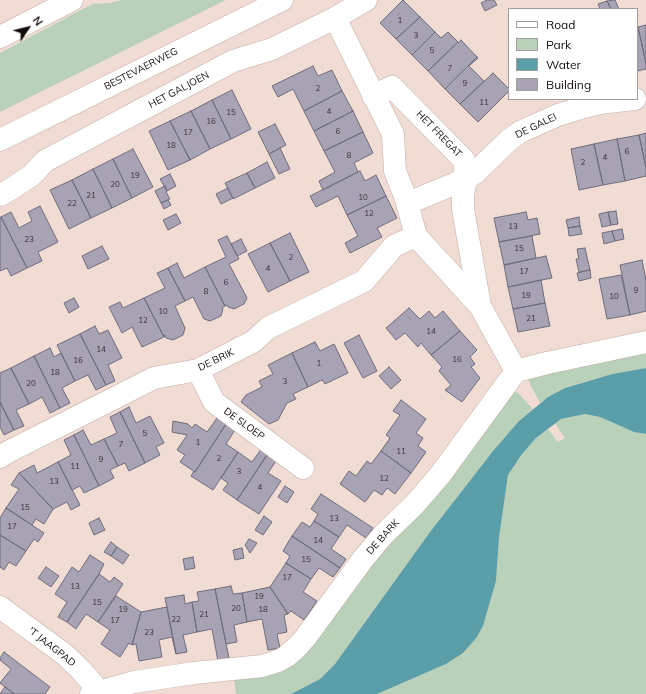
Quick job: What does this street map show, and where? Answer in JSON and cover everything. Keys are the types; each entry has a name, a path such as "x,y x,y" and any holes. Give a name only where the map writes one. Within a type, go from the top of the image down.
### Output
{"street":[{"path":"0,37 72,0"},
{"name":"BESTEVAERWEG","path":"0,140 282,0"},
{"name":"HET GALJOEN","path":"0,194 11,189 32,175 45,161 219,68 233,61 272,48 335,18 366,0"},
{"name":"HET FREGAT","path":"335,18 393,134 395,171 408,203 416,236 480,306 516,371"},
{"name":"HET FREGAT","path":"373,96 392,87 464,160 466,178 462,195 463,209 480,306"},
{"name":"DE GALEI","path":"408,203 466,178 479,169 510,139 522,131 584,107 600,103 627,100"},
{"name":"DE BRIK","path":"0,458 2,455 154,378 198,370 254,341 268,328 364,281 394,246 416,236"},
{"path":"516,371 646,342"},
{"name":"DE SLOEP","path":"198,370 214,402 303,468"},
{"name":"DE BARK","path":"95,693 141,681 194,673 262,666 278,661 287,656 302,642 363,559 384,534 415,504 440,475 516,371"},
{"name":"'T JAAGPAD","path":"0,608 64,654 80,670 95,693"}],"green space":[{"path":"122,0 226,0 0,112 0,53 92,4 110,3"},
{"path":"646,349 646,368 612,374 583,382 565,388 540,403 528,380 529,378"},
{"path":"514,391 518,393 533,409 519,421 493,451 430,532 335,664 320,679 291,694 236,694 234,679 266,673 377,555"},
{"path":"585,414 600,417 634,432 646,434 646,694 377,694 446,664 477,637 483,626 496,581 499,538 508,475 522,454 536,438 548,429 558,442 565,438 555,423 561,419"}],"water":[{"path":"646,368 646,434 634,432 600,417 585,414 561,419 536,438 522,454 508,475 499,538 496,581 483,626 477,637 463,653 446,664 377,694 291,694 320,679 335,664 430,532 493,451 519,421 548,397 565,388 612,374"}],"building":[{"path":"403,0 420,17 396,39 380,23"},
{"path":"487,0 494,0 497,5 485,11 481,3"},
{"path":"615,0 619,8 610,8 607,1"},
{"path":"607,1 610,8 600,8 598,4"},
{"path":"420,17 435,32 412,55 396,39"},
{"path":"646,25 646,63 638,27"},
{"path":"638,27 646,63 646,69 638,71"},
{"path":"435,32 441,38 448,32 458,42 428,71 412,55"},
{"path":"461,40 477,57 445,89 428,71"},
{"path":"477,57 478,58 469,66 484,81 460,104 445,89"},
{"path":"313,66 318,76 332,70 342,91 304,111 293,89 278,97 272,86"},
{"path":"493,73 508,88 508,92 478,122 460,104"},
{"path":"232,90 251,129 231,139 212,100"},
{"path":"342,91 353,111 314,131 304,111"},
{"path":"212,100 231,139 210,149 191,111"},
{"path":"191,111 210,149 190,160 170,121"},
{"path":"353,111 363,132 324,151 314,131"},
{"path":"170,121 190,160 168,170 149,131"},
{"path":"275,124 286,145 269,154 258,132"},
{"path":"363,132 373,153 354,163 358,172 323,190 319,181 335,172 324,151"},
{"path":"646,133 646,167 639,135"},
{"path":"639,135 646,167 646,176 625,181 617,139"},
{"path":"617,139 625,181 603,185 594,144"},
{"path":"594,144 603,185 579,190 571,149"},
{"path":"280,148 290,169 279,174 269,154"},
{"path":"133,149 153,187 132,198 113,159"},
{"path":"113,159 132,198 112,208 93,169"},
{"path":"267,162 275,178 255,188 247,173"},
{"path":"93,169 112,208 91,218 72,180"},
{"path":"360,171 365,181 376,175 386,196 347,215 338,196 316,207 310,196"},
{"path":"247,173 255,188 233,199 225,183"},
{"path":"170,174 176,186 167,191 160,179"},
{"path":"72,180 91,218 69,229 50,190"},
{"path":"165,186 166,192 170,199 161,203 155,191"},
{"path":"228,188 233,198 221,204 216,194"},
{"path":"386,196 397,218 377,228 382,237 350,253 345,243 358,236 347,215"},
{"path":"168,200 171,205 164,209 161,203"},
{"path":"40,206 58,242 38,252 42,261 27,268 1,217 11,212 19,228 32,221 28,212"},
{"path":"616,211 618,224 611,225 608,212"},
{"path":"526,212 528,220 537,218 540,234 499,242 494,218"},
{"path":"608,212 611,225 602,227 599,214"},
{"path":"176,214 181,223 168,230 163,220"},
{"path":"1,217 27,268 11,276 7,268 0,271"},
{"path":"579,217 580,226 568,228 566,220"},
{"path":"580,226 582,234 569,236 568,228"},
{"path":"622,229 624,239 615,241 612,231"},
{"path":"612,231 615,241 604,244 602,233"},
{"path":"290,233 309,272 290,281 270,243"},
{"path":"227,236 239,259 229,264 247,298 244,304 234,309 228,307 227,305 225,306 205,267 226,257 218,240"},
{"path":"532,236 536,258 504,265 499,242"},
{"path":"241,239 247,251 237,256 231,244"},
{"path":"270,243 290,281 268,292 248,254"},
{"path":"102,246 109,259 88,269 82,256"},
{"path":"585,248 590,270 579,272 576,259 579,259 577,249"},
{"path":"546,256 552,278 508,287 504,265"},
{"path":"642,260 646,280 646,311 630,315 620,265"},
{"path":"177,263 184,278 205,267 225,306 222,308 221,316 210,321 204,319 193,297 185,301 168,268"},
{"path":"168,268 185,301 175,306 185,328 183,335 173,340 166,338 165,335 164,337 144,298 165,288 157,273"},
{"path":"590,270 591,278 579,281 577,273"},
{"path":"621,275 630,315 607,319 599,279"},
{"path":"541,280 545,303 513,309 508,287"},
{"path":"74,298 79,307 69,313 64,303"},
{"path":"144,298 164,337 142,347 132,327 122,333 109,307 120,302 123,308"},
{"path":"545,303 550,326 518,332 513,309"},
{"path":"409,308 420,319 429,311 435,318 443,311 460,331 431,355 421,343 418,347 405,333 396,340 386,328"},
{"path":"95,326 99,334 108,330 122,358 108,365 115,381 106,385 80,334"},
{"path":"460,331 477,350 470,357 475,364 471,367 480,378 462,402 445,390 451,385 439,371 442,367 431,355"},
{"path":"80,334 106,385 96,390 88,375 75,381 57,345"},
{"path":"359,335 377,371 363,378 344,343"},
{"path":"315,342 320,351 334,344 348,373 325,384 322,380 308,387 292,353"},
{"path":"50,348 54,357 61,353 75,381 62,388 70,403 60,408 34,356"},
{"path":"292,353 308,387 293,394 296,399 287,403 278,420 269,424 241,402 246,395 262,387 259,381 273,374 268,365"},
{"path":"34,356 60,408 50,413 42,397 29,404 11,368"},
{"path":"389,367 401,380 391,389 379,376"},
{"path":"11,368 29,404 16,410 24,426 14,430 0,402 0,373"},
{"path":"401,400 426,419 416,433 423,438 418,446 426,452 411,473 381,451 390,438 386,435 400,415 393,411"},
{"path":"0,402 14,430 4,435 0,427"},
{"path":"129,407 136,423 150,416 164,443 156,447 160,455 145,463 120,412"},
{"path":"120,412 145,463 129,471 125,463 118,466 104,439 117,433 110,417"},
{"path":"217,418 226,424 195,472 180,462 185,455 177,450 187,435 172,432 173,421 188,424 192,428 195,424 207,432"},
{"path":"226,424 235,430 226,444 238,452 213,490 191,476"},
{"path":"83,430 91,445 104,439 118,466 110,470 114,478 99,486 74,435"},
{"path":"74,435 99,486 84,493 80,486 72,490 58,462 71,455 64,440"},
{"path":"262,448 269,452 237,500 223,490 228,483 221,478 238,452 252,462"},
{"path":"381,451 411,473 395,494 387,488 382,495 374,490 365,502 340,484 349,471 356,476 367,461 371,464"},
{"path":"269,452 278,458 268,473 281,481 259,514 237,500"},
{"path":"58,462 80,505 71,510 67,502 53,509 19,473 34,465 37,473"},
{"path":"19,473 53,509 44,524 36,519 32,525 6,508 19,489 11,485"},
{"path":"285,486 294,492 287,503 278,497"},
{"path":"321,494 373,528 366,538 347,525 339,537 314,521 318,514 311,509"},
{"path":"6,508 44,533 38,542 34,539 26,551 0,535 0,518"},
{"path":"264,516 272,522 263,535 255,530"},
{"path":"99,518 105,530 94,535 89,523"},
{"path":"314,521 339,537 331,549 346,559 340,568 292,536 302,522 310,527"},
{"path":"0,535 26,551 16,566 9,562 4,570 0,567"},
{"path":"292,536 340,568 333,577 319,568 311,579 286,563 290,556 283,551"},
{"path":"249,539 257,543 250,553 245,545"},
{"path":"111,542 117,547 111,556 104,552"},
{"path":"117,547 129,555 123,564 111,556"},
{"path":"242,548 244,558 235,560 233,550"},
{"path":"90,555 104,564 67,622 58,617 67,602 55,594 72,567 79,572"},
{"path":"193,557 195,568 185,570 183,559"},
{"path":"286,563 311,579 303,592 317,601 304,620 291,611 288,614 270,587"},
{"path":"46,567 59,576 51,587 38,578"},
{"path":"99,574 110,582 114,577 123,584 98,622 86,614 76,629 67,622"},
{"path":"231,586 233,594 242,593 247,622 234,625 237,642 226,644 215,589"},
{"path":"270,587 288,614 284,615 287,632 277,634 280,648 268,650 262,619 247,622 242,593"},
{"path":"215,589 229,658 218,661 212,629 197,632 192,602 199,601 197,592"},
{"path":"184,595 185,604 192,602 197,632 183,635 187,652 176,654 165,598"},
{"path":"116,596 141,612 132,645 129,643 120,657 101,644 110,630 98,622"},
{"path":"167,607 176,654 172,637 159,640 162,657 139,661 136,644 132,645 141,612"},
{"path":"4,652 50,687 45,694 14,694 0,683 11,669 0,660"},
{"path":"5,687 14,694 0,694"}]}
